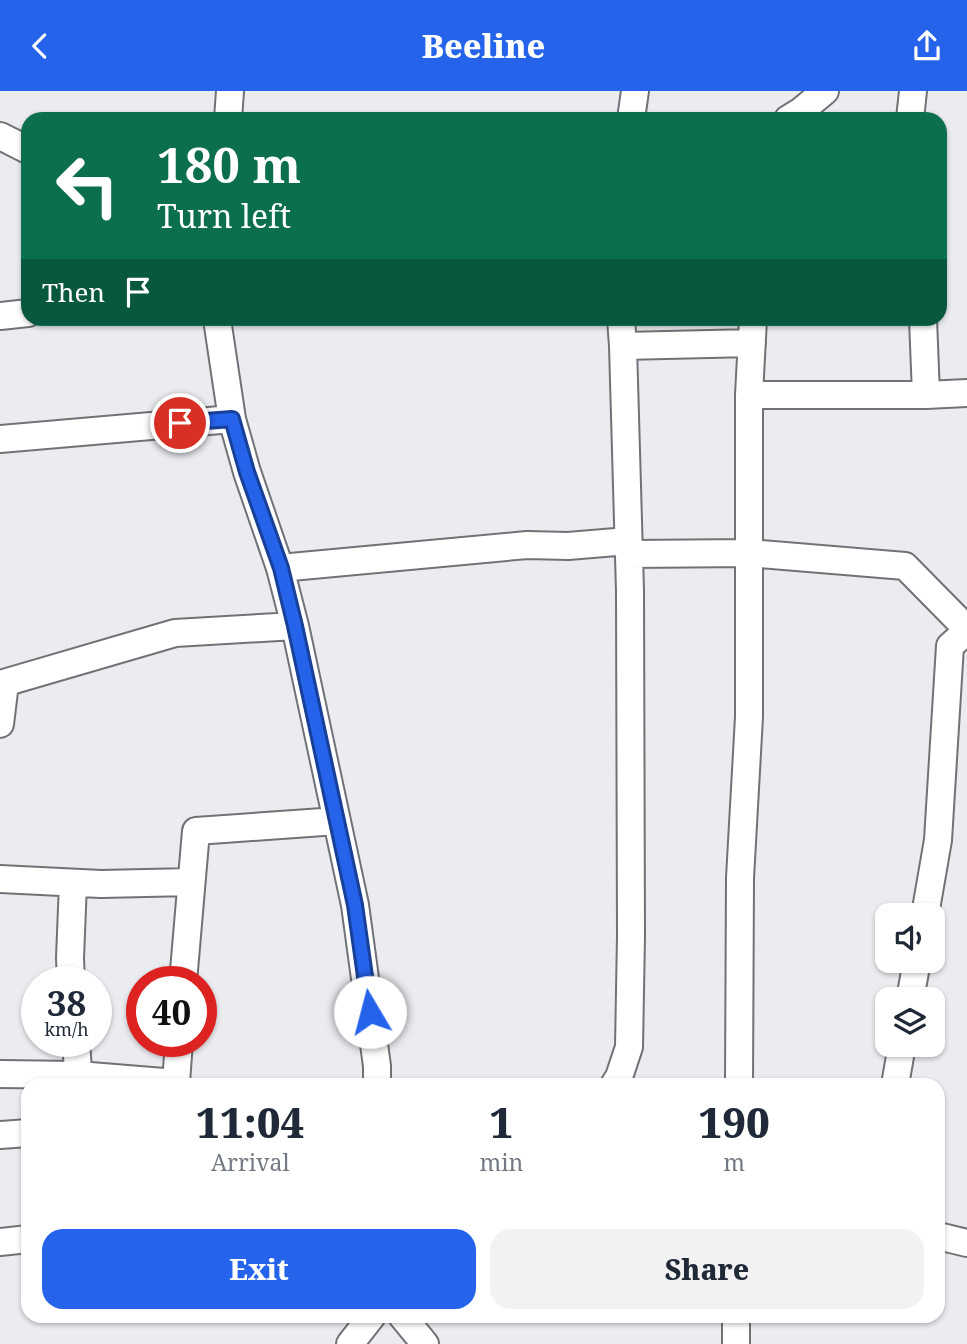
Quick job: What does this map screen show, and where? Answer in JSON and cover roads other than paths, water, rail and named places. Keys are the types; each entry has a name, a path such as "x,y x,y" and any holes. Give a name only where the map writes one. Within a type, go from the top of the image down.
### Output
{"street":[{"path":"228,112 230,91"},
{"path":"632,112 635,91"},
{"path":"799,112 825,91"},
{"path":"910,112 913,91"},
{"path":"0,136 21,146"},
{"path":"0,316 21,314"},
{"path":"218,326 232,419 247,472 281,568 355,905 377,1078"},
{"path":"618,1078 629,1047 631,908 629,547 622,326"},
{"path":"923,326 926,395"},
{"path":"623,346 753,331 749,395 749,717 740,878 739,1078"},
{"path":"749,395 967,393"},
{"path":"0,439 232,419"},
{"path":"281,568 527,545 748,553 905,566 967,630 950,646 938,840 927,903"},
{"path":"0,725 2,684 174,633 295,626"},
{"path":"184,966 196,831 337,821"},
{"path":"0,879 101,884 191,883"},
{"path":"70,966 73,883"},
{"path":"77,1057 78,1078"},
{"path":"176,1078 178,1057"},
{"path":"896,1078 900,1057"},
{"path":"0,1074 52,1078"},
{"path":"0,1135 21,1134"},
{"path":"945,1238 967,1243"},
{"path":"0,1242 21,1240"},
{"path":"341,1344 348,1323"},
{"path":"351,1344 367,1323"},
{"path":"408,1323 425,1344"},
{"path":"736,1323 736,1344"}]}
